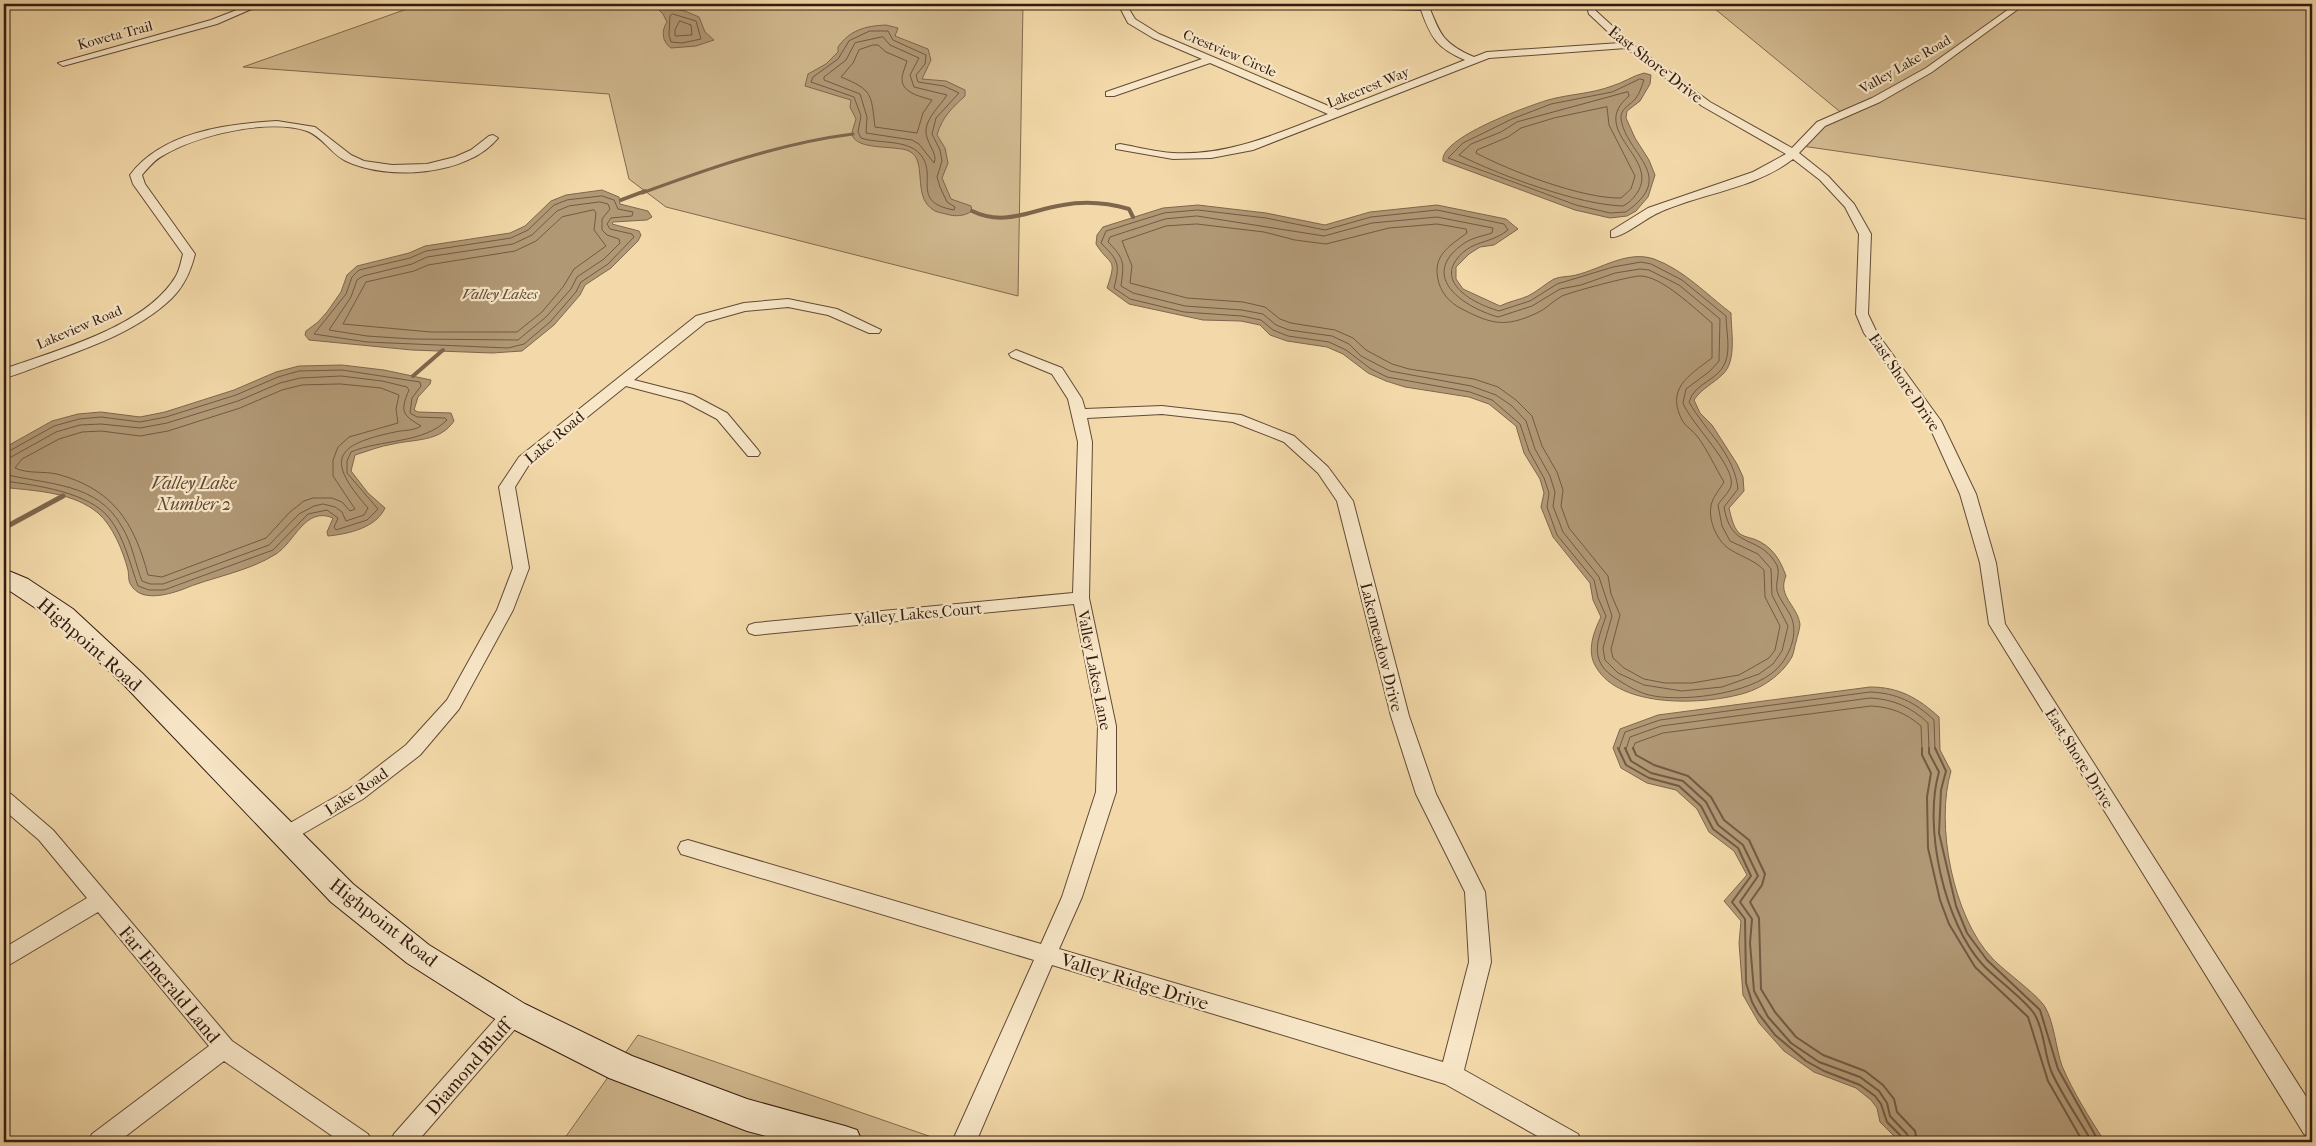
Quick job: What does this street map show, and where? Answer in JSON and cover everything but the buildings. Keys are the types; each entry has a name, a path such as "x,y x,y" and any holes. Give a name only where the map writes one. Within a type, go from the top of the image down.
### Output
{"street":[{"name":"Koweta Trail","path":"64,63 206,24 259,4"},
{"name":"Crestview Circle","path":"1122,4 1131,21 1156,36 1338,114"},
{"path":"1324,4 1425,5 1437,40 1448,50 1473,60"},
{"name":"East Shore Drive","path":"1590,4 1592,12 1628,45 1706,104 1794,154 1824,178 1844,199 1865,234 1862,314 1871,333 1934,421 1968,494 1988,563 1997,624 2312,1126"},
{"name":"Valley Lake Road","path":"1615,234 1625,225 1657,208 1747,179 1777,165 1794,154 1821,124 1876,100 1929,70 2021,4"},
{"name":"Lakecrest Way","path":"1120,147 1172,156 1211,155 1252,148 1486,55 1628,45"},
{"path":"1110,94 1211,59"},
{"name":"Lakeview Road","path":"4,374 127,325 162,300 182,276 189,254 139,184 136,175 146,164 167,149 213,132 252,126 288,125 312,129 348,157 375,167 410,168 442,164 473,154 493,138"},
{"name":"Lake Road","path":"285,835 356,794 399,761 413,750 453,704 505,610 521,568 507,487 524,460 701,319 744,307 788,303 832,312 874,330"},
{"name":"Valley Lakes Lane","path":"964,1142 1072,897 1106,792 1108,726 1081,598 1085,442 1075,400 1057,371 1016,354"},
{"path":"623,381 688,398 722,416 753,453"},
{"name":"Lakemeadow Drive","path":"1078,414 1162,410 1236,418 1289,439 1323,470 1345,501 1400,716 1426,794 1476,892 1480,962 1451,1075"},
{"name":"Highpoint Road","path":"4,577 20,585 64,615 133,680 342,893 418,954 514,1014 621,1067 747,1115 845,1142"},
{"name":"Valley Lakes Court","path":"755,629 1081,598"},
{"name":"Far Emerald Land","path":"4,800 46,835 224,1048 360,1142"},
{"name":"Valley Ridge Drive","path":"688,848 1451,1075 1570,1142"},
{"path":"4,959 101,900"},
{"name":"Diamond Bluff","path":"402,1142 514,1014"},
{"path":"100,1142 224,1048"}],"shaded area":[{"path":"421,4 1023,4 1018,296 666,207 629,179 609,94 243,67"},
{"path":"1714,4 2297,4 2312,9 2312,220 1802,146 1807,132 1844,115 1715,9"},
{"path":"638,1035 946,1142 562,1142"}],"water":[{"path":"664,7 685,11 699,17 705,32 714,40 696,46 671,48 663,36 667,22 658,9"},
{"path":"886,25 898,28 895,36 928,49 931,60 922,79 946,81 965,90 965,96 945,118 937,135 945,148 948,163 942,178 951,199 971,206 972,211 966,214 960,216 939,212 933,210 926,203 921,187 918,162 909,151 868,145 860,143 855,139 852,134 856,119 850,107 851,100 805,86 808,74 826,64 838,52 838,47 843,41 853,33 871,26"},
{"path":"1644,73 1651,75 1650,84 1640,101 1627,111 1626,118 1655,175 1648,197 1636,211 1627,216 1610,218 1575,210 1443,161 1446,152 1455,143 1486,124 1548,100 1604,89"},
{"name":"Valley Lakes","path":"602,190 619,197 620,204 648,211 652,217 647,220 613,222 612,224 639,231 641,235 638,241 611,268 585,285 580,295 554,325 522,351 492,353 412,350 309,340 305,335 306,331 327,312 341,292 347,275 357,266 409,253 425,246 510,233 525,226 551,201 566,195"},
{"path":"1198,205 1266,213 1325,225 1370,212 1437,205 1506,219 1518,229 1494,245 1480,247 1469,254 1456,267 1456,279 1463,289 1500,306 1528,296 1559,277 1576,275 1614,261 1634,257 1654,259 1675,269 1694,283 1731,313 1732,354 1730,362 1723,374 1700,392 1694,400 1700,413 1712,425 1737,464 1743,477 1744,491 1729,508 1735,528 1740,534 1766,545 1778,559 1786,576 1784,589 1800,624 1793,654 1786,666 1776,676 1758,688 1745,693 1708,700 1664,700 1643,697 1624,690 1608,681 1593,661 1592,641 1601,617 1593,600 1590,583 1553,537 1541,507 1544,493 1540,479 1524,453 1516,426 1489,404 1469,397 1405,387 1386,381 1368,373 1343,354 1327,347 1287,341 1270,335 1260,325 1241,321 1203,320 1129,304 1107,288 1112,266 1096,244 1097,235 1103,227 1163,208"},
{"name":"Valley Lake Number 2","path":"342,365 384,370 431,380 430,384 418,397 414,410 418,412 451,413 454,421 442,433 434,436 383,446 355,455 351,471 368,493 385,508 375,521 361,529 328,536 327,532 333,518 315,517 301,527 283,549 265,560 242,570 175,592 154,596 141,594 135,590 130,583 126,563 117,539 103,518 89,506 56,494 10,488 4,485 4,451 11,444 52,421 78,414 101,412 140,417 165,412 234,390 276,372 299,366"},
{"path":"1870,687 1899,691 1916,699 1939,717 1940,750 1951,771 1945,817 1947,843 1951,869 1967,919 1978,940 1992,958 2045,1007 2051,1020 2066,1076 2105,1142 1900,1142 1880,1122 1877,1108 1871,1100 1856,1088 1814,1072 1784,1051 1759,1023 1743,995 1739,943 1741,921 1724,901 1747,875 1734,851 1709,832 1697,809 1676,790 1647,783 1621,768 1613,748 1620,729 1658,715"}],"waterway":[{"path":"642,193 773,150 853,134"},
{"path":"621,200 645,191"},
{"path":"972,211 996,218 1018,216 1063,205 1088,203 1113,205 1129,209 1133,217"},
{"path":"413,376 443,350"},
{"path":"4,528 63,496"}]}
